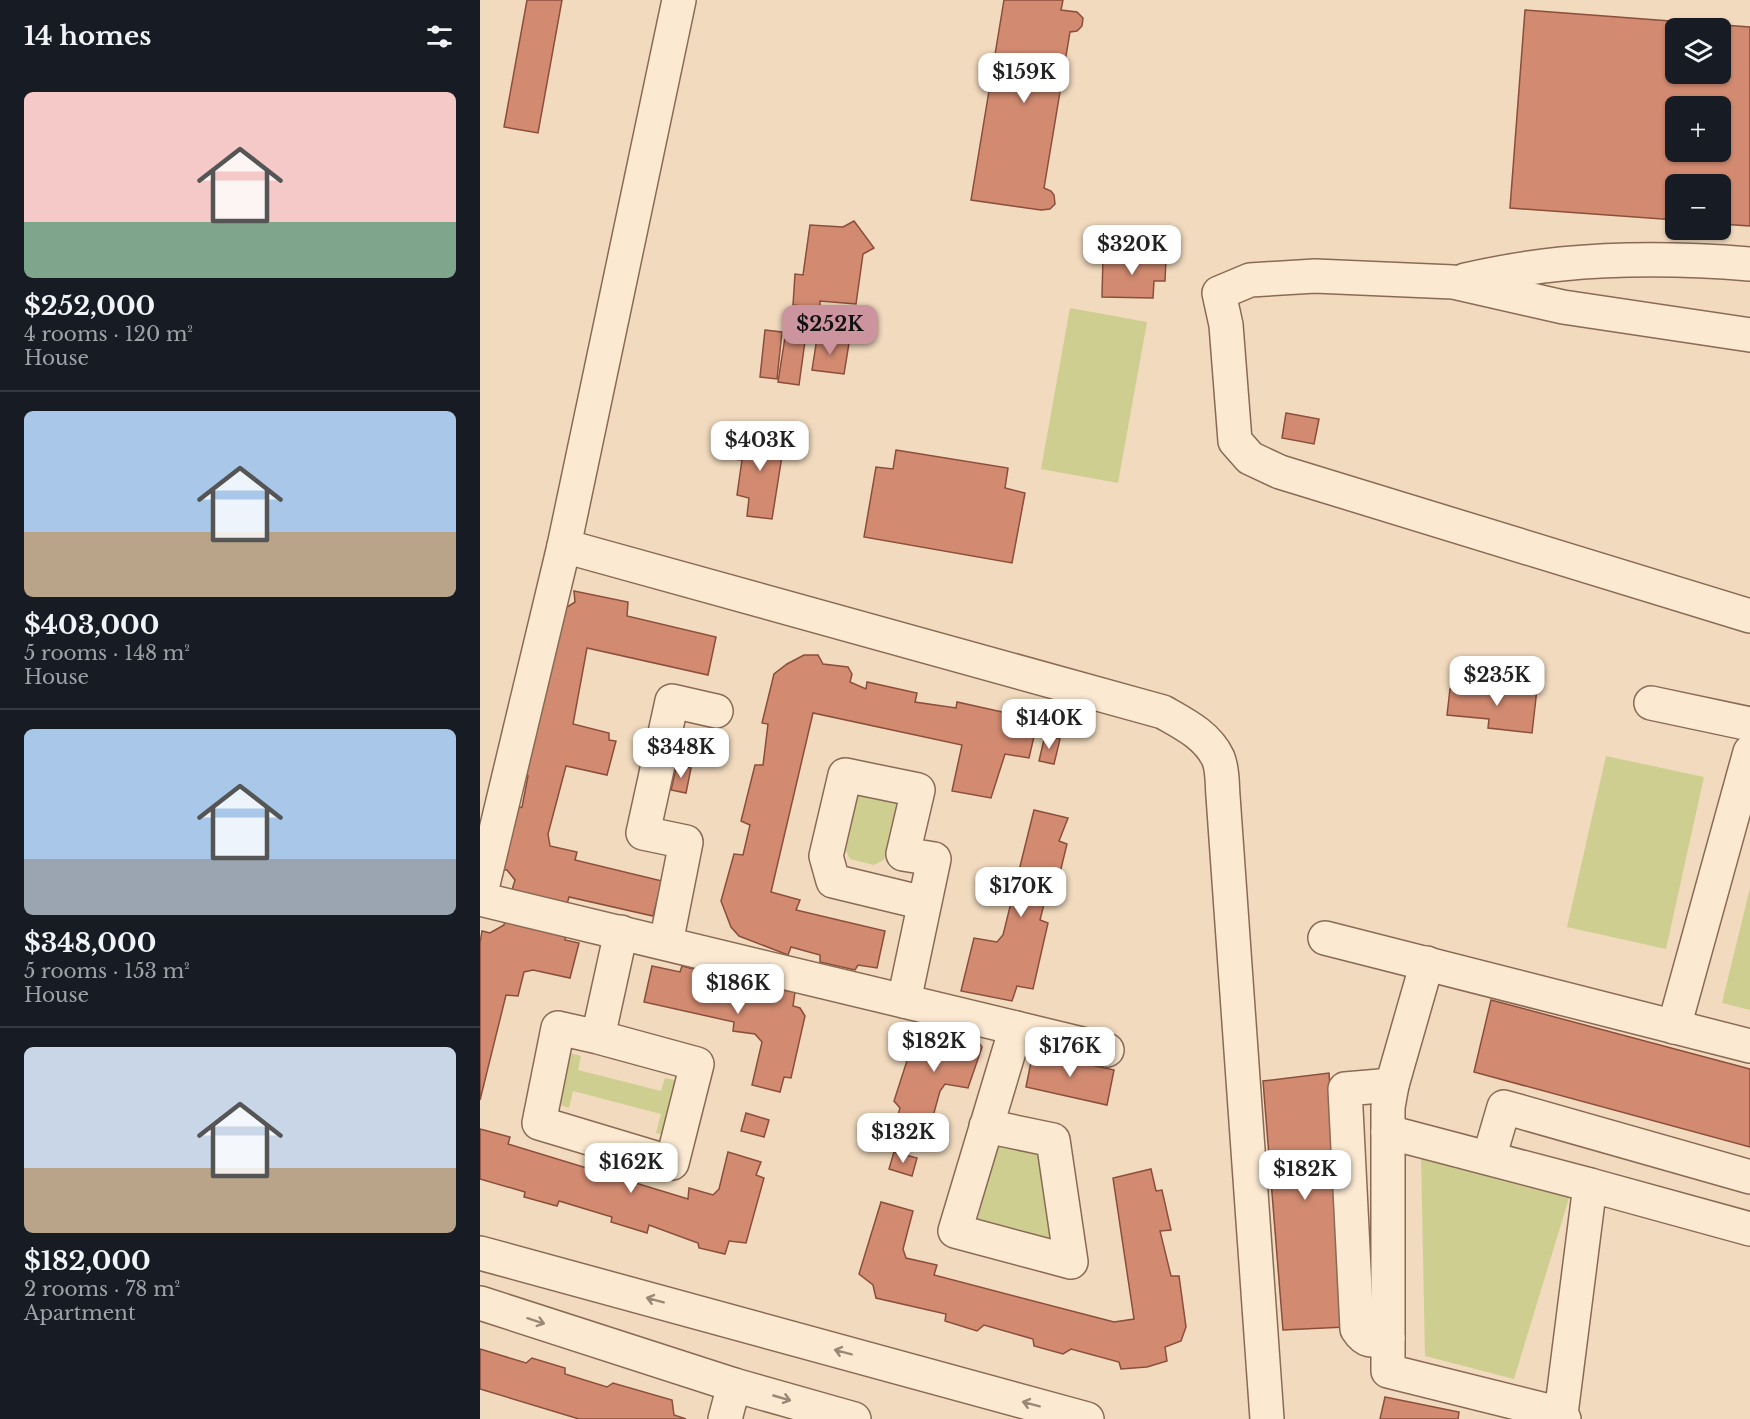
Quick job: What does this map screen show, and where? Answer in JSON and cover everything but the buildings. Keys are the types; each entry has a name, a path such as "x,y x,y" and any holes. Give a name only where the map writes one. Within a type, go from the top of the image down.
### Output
{"street":[{"path":"679,0 564,546 480,898 1107,1050"},
{"path":"1453,282 1516,269 1561,264 1636,261 1750,264"},
{"path":"1750,334 1563,307 1453,282 1315,276 1250,280 1219,293 1226,325 1235,441 1250,458 1280,472 1750,616"},
{"path":"564,546 1163,712 1192,728 1209,743 1219,760 1223,796 1267,1419"},
{"path":"666,943 686,842 643,833 672,701 716,711"},
{"path":"1651,703 1750,724"},
{"path":"1674,1027 1750,752"},
{"path":"904,1001 934,859 903,854 918,790 845,775 826,856 833,881 924,903"},
{"path":"598,1037 621,932"},
{"path":"1325,938 1750,1046"},
{"path":"1427,963 1392,1085 1388,1107 1388,1371 1562,1416 1590,1185"},
{"path":"558,1028 598,1037 697,1064 672,1163 539,1123 558,1028"},
{"path":"986,1126 1053,1140 1071,1262 955,1232 986,1126 1016,1028"},
{"path":"1388,1338 1372,1341 1363,1337 1357,1329 1345,1089 1392,1085"},
{"path":"1489,1158 1504,1107 1750,1177"},
{"path":"1388,1132 1750,1229"},
{"path":"480,1253 1087,1419"},
{"path":"480,1303 734,1385 854,1419"},
{"path":"725,1419 734,1385"}],"shaded area":[{"path":"1070,308 1147,322 1118,483 1041,469"},
{"path":"1606,756 1704,777 1666,949 1567,927"},
{"path":"858,794 898,802 884,860 874,865 850,859 845,849"},
{"path":"1750,888 1750,1010 1722,1003"},
{"path":"571,1053 581,1056 578,1070 661,1091 665,1078 679,1081 665,1135 656,1133 661,1114 573,1091 569,1108 557,1104"},
{"path":"995,1146 1041,1154 1057,1243 977,1222"},
{"path":"1421,1155 1569,1198 1514,1379 1425,1356"}]}
